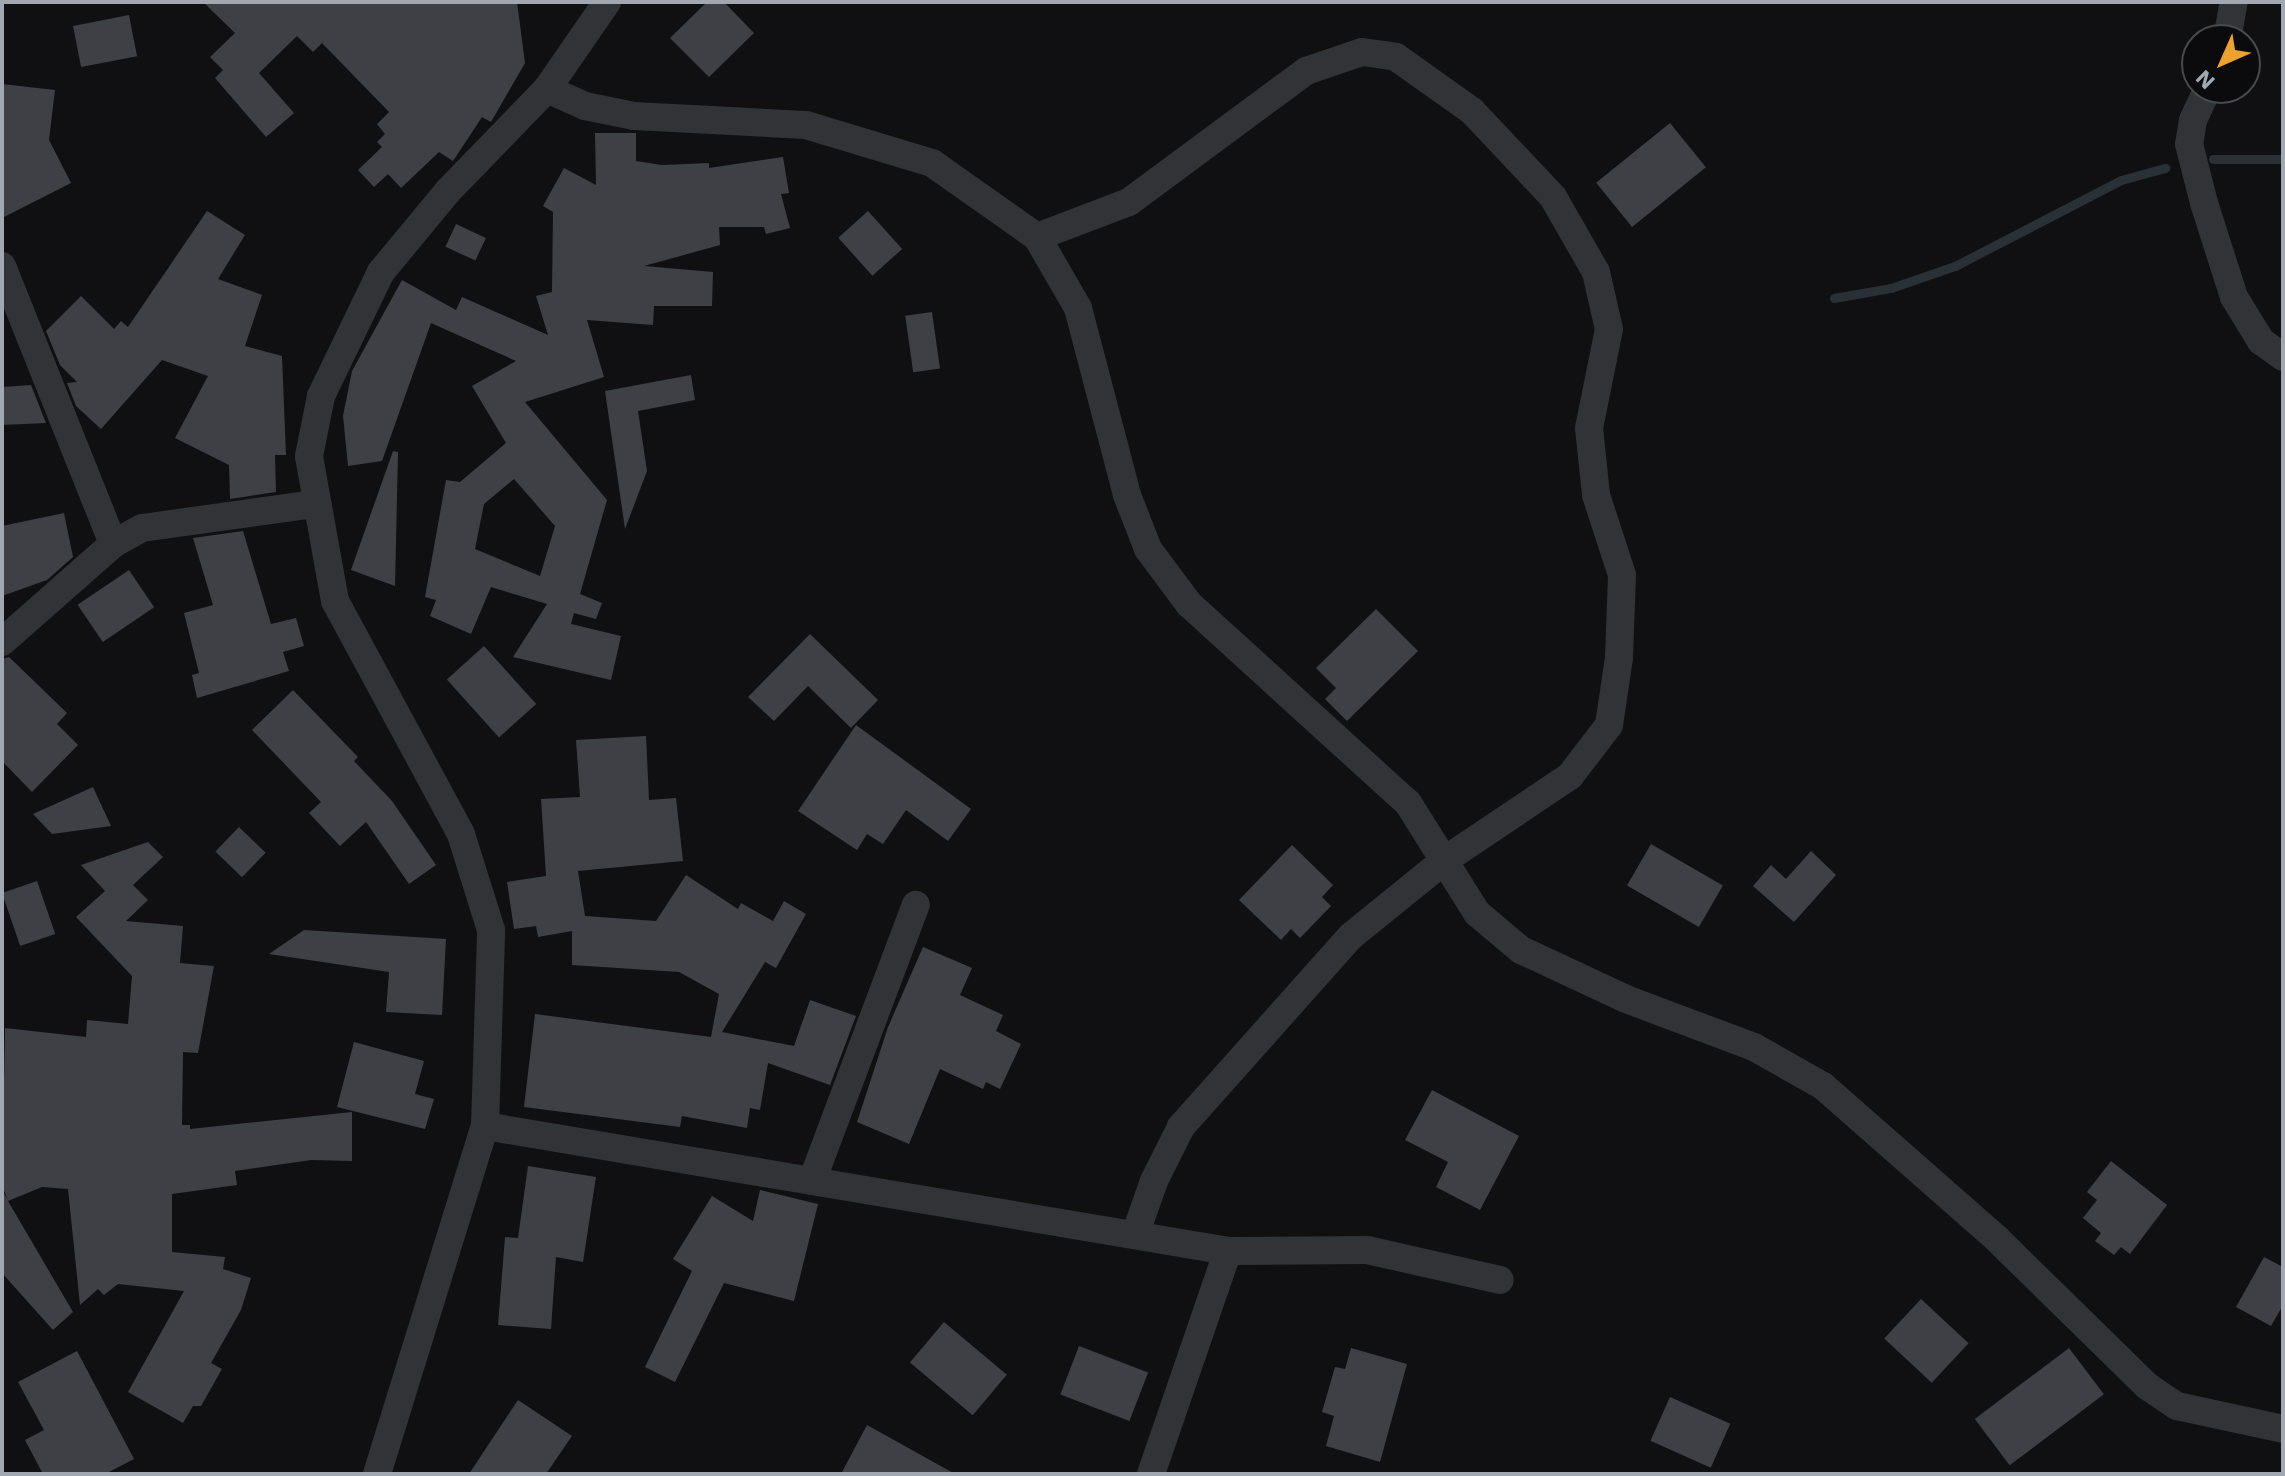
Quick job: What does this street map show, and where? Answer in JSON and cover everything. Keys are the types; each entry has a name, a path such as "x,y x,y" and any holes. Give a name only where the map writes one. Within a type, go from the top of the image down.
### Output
{"street":[{"path":"377,1474 485,1126 491,930 461,834 335,601 315,504 309,456 321,396 381,272 448,191 547,89 607,2"},
{"path":"2230,24 2234,2"},
{"path":"1037,237 1129,202 1306,71 1362,52 1396,57 1472,111 1553,197 1596,272 1609,329 1589,428 1596,495 1622,575 1619,658 1609,725 1570,776 1445,860 1351,936 1181,1127 1154,1181 1135,1235"},
{"path":"547,89 585,106 634,116 806,125 932,163 1037,237 1078,308 1127,495 1148,549 1189,604 1408,803 1477,913 1521,950 1626,999 1754,1047 1823,1086 1998,1240 2147,1386 2177,1406 2283,1429"},
{"path":"2200,104 2193,120 2189,144 2234,297 2261,341 2283,357"},
{"path":"2,266 113,544"},
{"path":"2,642 113,544 142,528 315,504"},
{"path":"812,1181 916,905"},
{"path":"485,1126 1228,1251 1367,1250 1500,1280"},
{"path":"1151,1474 1179,1407 1228,1251"}],"building":[{"path":"203,2 517,2 525,63 491,122 482,117 453,161 439,152 401,188 388,174 374,187 358,170 382,147 377,142 385,134 377,124 389,112 322,43 313,52 297,36 259,73 294,113 266,137 215,78 223,70 210,57 235,33"},
{"path":"707,2 724,2 754,33 709,77 670,38"},
{"path":"129,15 137,56 81,67 73,26"},
{"path":"2,84 55,90 49,140 71,183 2,218"},
{"path":"1670,123 1706,167 1632,227 1596,183"},
{"path":"595,133 636,133 636,161 662,165 709,163 709,168 783,157 789,193 781,194 790,228 766,234 764,227 719,227 720,245 644,266 713,272 712,306 654,306 653,325 587,320 604,377 525,402 607,500 580,594 602,603 596,619 574,613 571,624 621,636 611,680 513,657 547,604 491,587 471,634 430,616 436,600 425,597 446,480 460,482 506,443 472,386 516,361 431,323 382,461 348,466 343,416 352,371 402,280 456,310 462,297 548,335 536,296 552,292 553,212 543,206 564,168 596,185","holes":["514,479 555,526 540,576 475,549 484,504"]},
{"path":"207,211 245,235 218,279 262,295 245,346 282,356 286,455 275,455 276,492 230,499 229,465 175,438 208,376 162,360 101,429 76,406 67,383 77,382 60,365 46,331 81,296 114,329 121,321 128,327"},
{"path":"868,211 902,249 872,276 838,238"},
{"path":"456,224 486,238 475,261 445,247"},
{"path":"932,312 940,368 913,372 905,316"},
{"path":"691,375 695,400 638,411 647,471 625,529 605,391"},
{"path":"31,385 46,423 2,425 2,387"},
{"path":"393,451 398,452 395,586 351,570"},
{"path":"64,513 73,557 47,580 2,596 2,526"},
{"path":"243,531 271,624 296,618 304,646 283,652 289,671 197,698 192,675 199,673 184,613 213,605 193,538"},
{"path":"129,570 154,607 103,642 78,605"},
{"path":"1376,609 1418,651 1347,721 1325,699 1336,688 1316,668"},
{"path":"810,634 878,700 851,728 808,686 774,721 748,697"},
{"path":"484,646 536,704 499,737 447,679"},
{"path":"9,657 67,713 57,724 78,745 32,792 2,761 2,659"},
{"path":"293,690 358,757 354,761 392,801 436,865 409,884 366,822 340,846 309,813 321,802 252,730"},
{"path":"856,725 971,809 948,841 906,810 883,844 867,834 857,850 798,811"},
{"path":"646,736 649,800 676,798 683,861 578,871 585,916 656,921 686,875 738,909 741,903 773,921 784,901 806,914 776,968 765,962 722,1032 794,1046 810,1000 856,1016 830,1085 768,1063 760,1110 750,1108 747,1128 682,1116 680,1127 524,1107 535,1014 711,1037 719,994 679,972 572,965 572,931 538,937 536,926 514,929 507,882 546,876 541,799 580,797 576,740"},
{"path":"93,787 111,826 52,834 33,814"},
{"path":"239,827 266,853 242,877 215,851"},
{"path":"148,842 163,857 133,885 148,900 126,921 183,926 180,963 214,966 198,1053 183,1052 182,1125 190,1125 190,1129 352,1112 352,1161 311,1160 235,1171 237,1185 172,1194 172,1252 225,1257 223,1269 251,1278 241,1310 211,1363 222,1369 201,1406 193,1406 183,1423 128,1392 184,1291 118,1284 104,1295 98,1289 80,1305 68,1189 42,1187 8,1201 73,1312 53,1330 2,1273 2,1190 8,1200 2,1186 5,1028 86,1037 87,1020 128,1024 132,976 76,917 105,891 81,865"},
{"path":"1651,844 1723,886 1699,927 1627,886"},
{"path":"1292,845 1333,885 1322,897 1331,906 1300,938 1291,929 1281,940 1239,900"},
{"path":"1811,851 1836,875 1794,922 1753,886 1771,865 1786,879"},
{"path":"37,881 55,934 20,946 2,893"},
{"path":"304,930 446,939 442,1015 386,1012 389,972 269,954"},
{"path":"923,947 972,968 960,995 1003,1015 996,1031 1021,1044 1000,1089 986,1082 983,1089 940,1069 909,1144 857,1122 888,1027"},
{"path":"354,1042 424,1061 415,1094 434,1099 425,1129 337,1107"},
{"path":"1432,1090 1519,1136 1480,1210 1436,1187 1448,1162 1405,1140"},
{"path":"2111,1161 2167,1205 2130,1254 2121,1247 2114,1255 2095,1241 2101,1233 2083,1218 2097,1200 2087,1192"},
{"path":"528,1166 596,1177 583,1262 556,1257 551,1329 498,1325 505,1237 518,1238"},
{"path":"760,1190 818,1204 794,1301 724,1283 675,1382 645,1367 692,1271 673,1259 712,1196 753,1221"},
{"path":"2264,1257 2283,1267 2283,1305 2271,1326 2236,1307"},
{"path":"1921,1299 1969,1343 1932,1383 1884,1338"},
{"path":"944,1322 1007,1375 973,1415 910,1363"},
{"path":"1079,1346 1148,1373 1129,1421 1060,1395"},
{"path":"1351,1348 1407,1364 1380,1462 1326,1446 1334,1416 1322,1412 1335,1367 1345,1369"},
{"path":"2069,1348 2104,1394 2010,1465 1975,1419"},
{"path":"77,1351 134,1459 105,1474 43,1474 25,1440 44,1430 18,1382"},
{"path":"1670,1397 1730,1424 1711,1468 1650,1441"},
{"path":"518,1400 572,1436 546,1474 469,1474"},
{"path":"867,1425 955,1474 841,1474"}],"waterway":[{"path":"2213,159 2283,159"},
{"path":"1834,298 1891,288 1955,266 2121,180 2165,168"}]}
